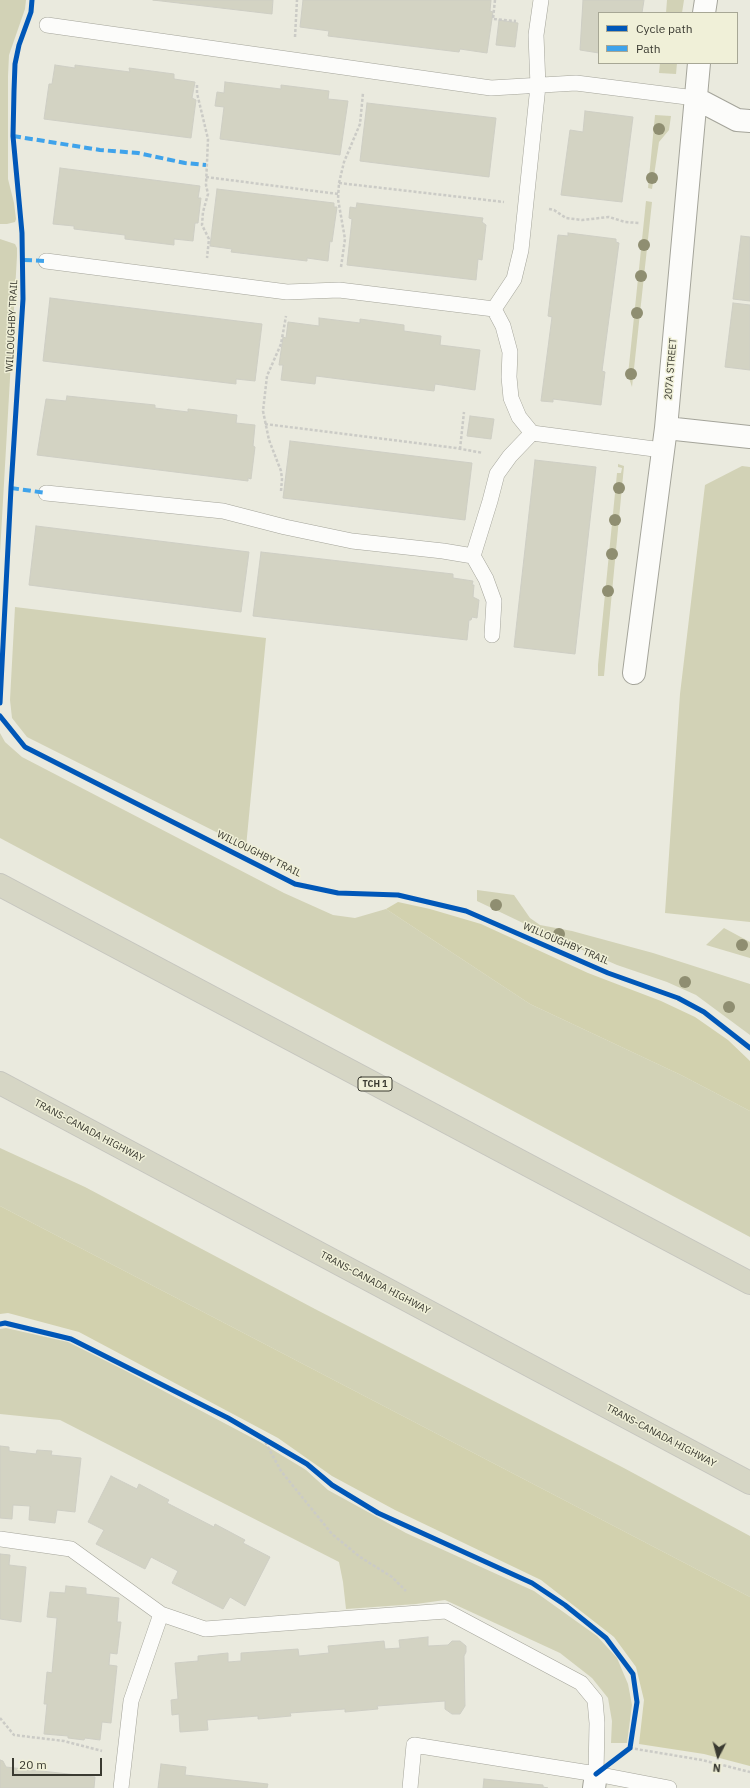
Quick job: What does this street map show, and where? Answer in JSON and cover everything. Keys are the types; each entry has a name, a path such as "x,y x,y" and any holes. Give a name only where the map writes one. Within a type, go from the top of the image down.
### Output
{"highway":[{"name":"TCH 1","path":"0,885 750,1283"},
{"name":"TRANS-CANADA HIGHWAY","path":"0,1083 750,1483"}],"street":[{"path":"704,12 706,0"},
{"name":"207A STREET","path":"634,673 666,428 699,64"},
{"path":"695,98 737,120 750,122"},
{"path":"666,428 750,437"}],"lane":[{"path":"494,309 514,279 521,250 538,86 536,35 541,0"},
{"path":"47,25 491,88 576,84 695,98"},
{"path":"46,262 287,292 339,290 494,309"},
{"path":"494,309 503,326 510,352 509,377 511,398 519,417 532,433 662,450"},
{"path":"492,635 494,601 486,579 473,556 497,474 510,456 532,433"},
{"path":"46,493 223,511 285,527 352,541 443,551 473,556"},
{"path":"0,1539 71,1549 161,1614 205,1629 446,1611 581,1683 595,1700 597,1723 595,1781"},
{"path":"121,1788 130,1701 161,1614"},
{"path":"410,1788 414,1745 595,1781 669,1788"}],"path":[{"path":"295,42 297,0"},
{"path":"495,0 493,19 524,22"},
{"path":"197,85 197,93 208,139 206,177 208,194 203,212 202,225 209,239 206,261"},
{"path":"341,268 345,239 338,194 339,183 344,162 360,124 363,86"},
{"path":"206,177 338,194"},
{"path":"339,183 512,203"},
{"path":"547,208 554,210 566,218 582,220 610,217 625,222 639,223"},
{"path":"281,491 281,471 269,440 263,411 268,376 281,344 286,319 285,306 287,292"},
{"path":"460,449 464,412"},
{"path":"265,424 510,456"},
{"path":"258,1435 276,1446"},
{"path":"263,1438 281,1471 332,1534 360,1557 392,1577 407,1592 414,1613"},
{"path":"0,1718 14,1735 64,1741 124,1756"},
{"path":"595,1781 630,1748 631,1740"},
{"path":"630,1748 702,1760 750,1772"}],"green space":[{"path":"0,0 26,0 25,9 9,55 8,179 16,219 15,222 7,224 0,224"},
{"path":"667,0 684,0 682,12 666,12"},
{"path":"660,64 677,64 676,74 659,73"},
{"path":"655,115 671,116 669,130 659,142 652,189 648,188"},
{"path":"646,201 652,202 632,387 628,375"},
{"path":"0,239 15,244 17,248 17,256 0,553"},
{"path":"618,464 624,466 604,676 598,676 617,473 621,473 622,468 618,467"},
{"path":"742,466 750,467 750,922 665,913 680,694 705,485"},
{"path":"15,607 266,638 246,847 27,737 12,718 10,700"},
{"path":"0,733 5,742 22,757 284,893 333,915 355,918 386,909 530,1004 681,1075 750,1111 750,1237 0,838"},
{"path":"477,890 514,895 530,918 540,925 572,931 653,953 750,984 750,1035 696,995 667,982 617,965 477,901"},
{"path":"398,902 430,909 481,924 588,973 661,1001 695,1017 728,1040 750,1061 750,1111 681,1075 530,1004 386,909"},
{"path":"724,928 750,942 750,958 706,945"},
{"path":"0,1148 85,1187 315,1309 622,1467 750,1536 750,1597 0,1206"},
{"path":"0,1206 750,1597 750,1766 704,1754 639,1744 644,1700 636,1667 614,1637 541,1580 395,1510 332,1476 278,1438 79,1332 8,1313 0,1314"},
{"path":"6,1328 68,1342 260,1442 306,1470 328,1490 406,1533 534,1591 597,1636 617,1658 628,1684 632,1705 627,1743 611,1743 612,1721 608,1698 592,1678 560,1653 445,1600 416,1604 346,1609 339,1562 60,1420 0,1414 0,1329"}],"building":[{"path":"153,0 273,0 272,14"},
{"path":"303,0 491,0 490,11 493,12 487,53 460,49 459,52 328,36 329,31 300,27"},
{"path":"583,0 644,0 642,12 598,12 598,53 580,50"},
{"path":"499,20 518,23 515,47 496,45"},
{"path":"55,65 75,68 75,65 130,72 129,68 174,74 174,79 195,82 192,98 196,100 191,138 44,119 49,84 52,84"},
{"path":"225,82 281,89 281,85 329,91 328,99 348,101 340,155 220,139 224,107 215,106 217,92 224,93"},
{"path":"367,103 496,118 489,177 360,161"},
{"path":"585,111 633,117 622,202 561,195 570,130 583,132"},
{"path":"60,168 200,186 198,198 201,198 198,223 195,223 193,241 174,239 174,245 125,239 125,235 74,229 74,226 53,224"},
{"path":"217,189 334,203 334,207 337,207 332,242 330,241 328,261 307,258 307,261 231,252 232,249 210,246"},
{"path":"357,203 483,218 482,222 486,225 482,260 478,259 476,280 347,265 352,219 349,218 350,207 356,208"},
{"path":"568,233 616,239 616,242 619,243 602,371 605,372 601,405 553,399 553,402 541,401 552,317 548,316 558,235 568,236"},
{"path":"741,236 750,237 750,301 733,299"},
{"path":"50,298 262,324 255,381 236,379 236,384 43,361"},
{"path":"733,303 750,305 750,370 725,367"},
{"path":"319,318 360,323 360,319 404,325 404,331 441,336 440,345 480,350 475,390 435,384 434,391 316,376 315,384 281,380 283,365 279,365 283,337 286,338 288,322 319,326"},
{"path":"67,396 155,405 155,408 188,412 188,409 237,415 236,423 255,425 253,446 255,447 251,479 248,478 248,481 37,455 46,399 66,401"},
{"path":"470,416 494,419 491,439 467,436"},
{"path":"290,441 472,463 465,520 283,498"},
{"path":"535,460 596,467 575,654 514,647"},
{"path":"36,526 249,552 241,612 29,585"},
{"path":"261,552 453,574 453,578 473,581 473,597 479,600 477,618 472,617 471,620 469,620 467,640 253,616"},
{"path":"0,1446 9,1447 9,1451 36,1454 37,1450 52,1451 51,1455 81,1458 75,1512 57,1510 55,1523 29,1520 30,1506 13,1505 12,1519 0,1518"},
{"path":"111,1476 137,1489 139,1484 169,1500 167,1503 214,1527 215,1524 245,1540 243,1543 270,1557 245,1606 230,1597 223,1609 172,1583 178,1571 151,1557 145,1569 96,1544 104,1530 88,1522"},
{"path":"0,1554 10,1555 9,1565 26,1567 21,1622 0,1619"},
{"path":"66,1586 86,1588 86,1594 119,1598 117,1622 121,1622 117,1654 110,1653 109,1665 117,1666 111,1723 102,1722 100,1740 85,1738 84,1740 68,1738 68,1736 44,1734 47,1704 44,1704 47,1672 52,1673 57,1618 47,1617 50,1592 65,1593"},
{"path":"428,1637 428,1646 448,1645 452,1641 460,1641 466,1646 464,1656 465,1706 460,1714 452,1714 445,1709 445,1701 377,1706 378,1709 345,1712 345,1709 290,1713 291,1716 258,1719 258,1716 207,1720 208,1730 180,1732 179,1714 172,1715 171,1700 178,1699 175,1663 198,1661 198,1656 228,1653 228,1662 241,1661 241,1653 298,1649 299,1656 329,1653 328,1646 384,1641 385,1649 400,1648 399,1640"},
{"path":"0,1760 3,1761 6,1767 95,1777 94,1788 0,1788"},
{"path":"161,1764 186,1767 185,1775 268,1784 267,1788 158,1788"},
{"path":"484,1779 543,1785 543,1787 548,1788 483,1788"}],"marked path":[{"path":"13,136 100,150 138,153 185,163 206,165"},
{"path":"24,260 46,261"},
{"path":"11,488 46,493"}],"cycle path":[{"name":"WILLOUGHBY TRAIL","path":"0,703 11,488 23,299 22,233 13,136 15,64 19,45 31,12 32,0"},
{"name":"WILLOUGHBY TRAIL","path":"0,716 25,747 295,884 338,893 398,895 466,911 608,973 678,998 704,1012 750,1048"},
{"path":"0,1324 5,1323 71,1339 228,1418 307,1464 332,1485 378,1513 532,1583 565,1605 606,1638 633,1674 637,1702 630,1748 596,1774"}]}
